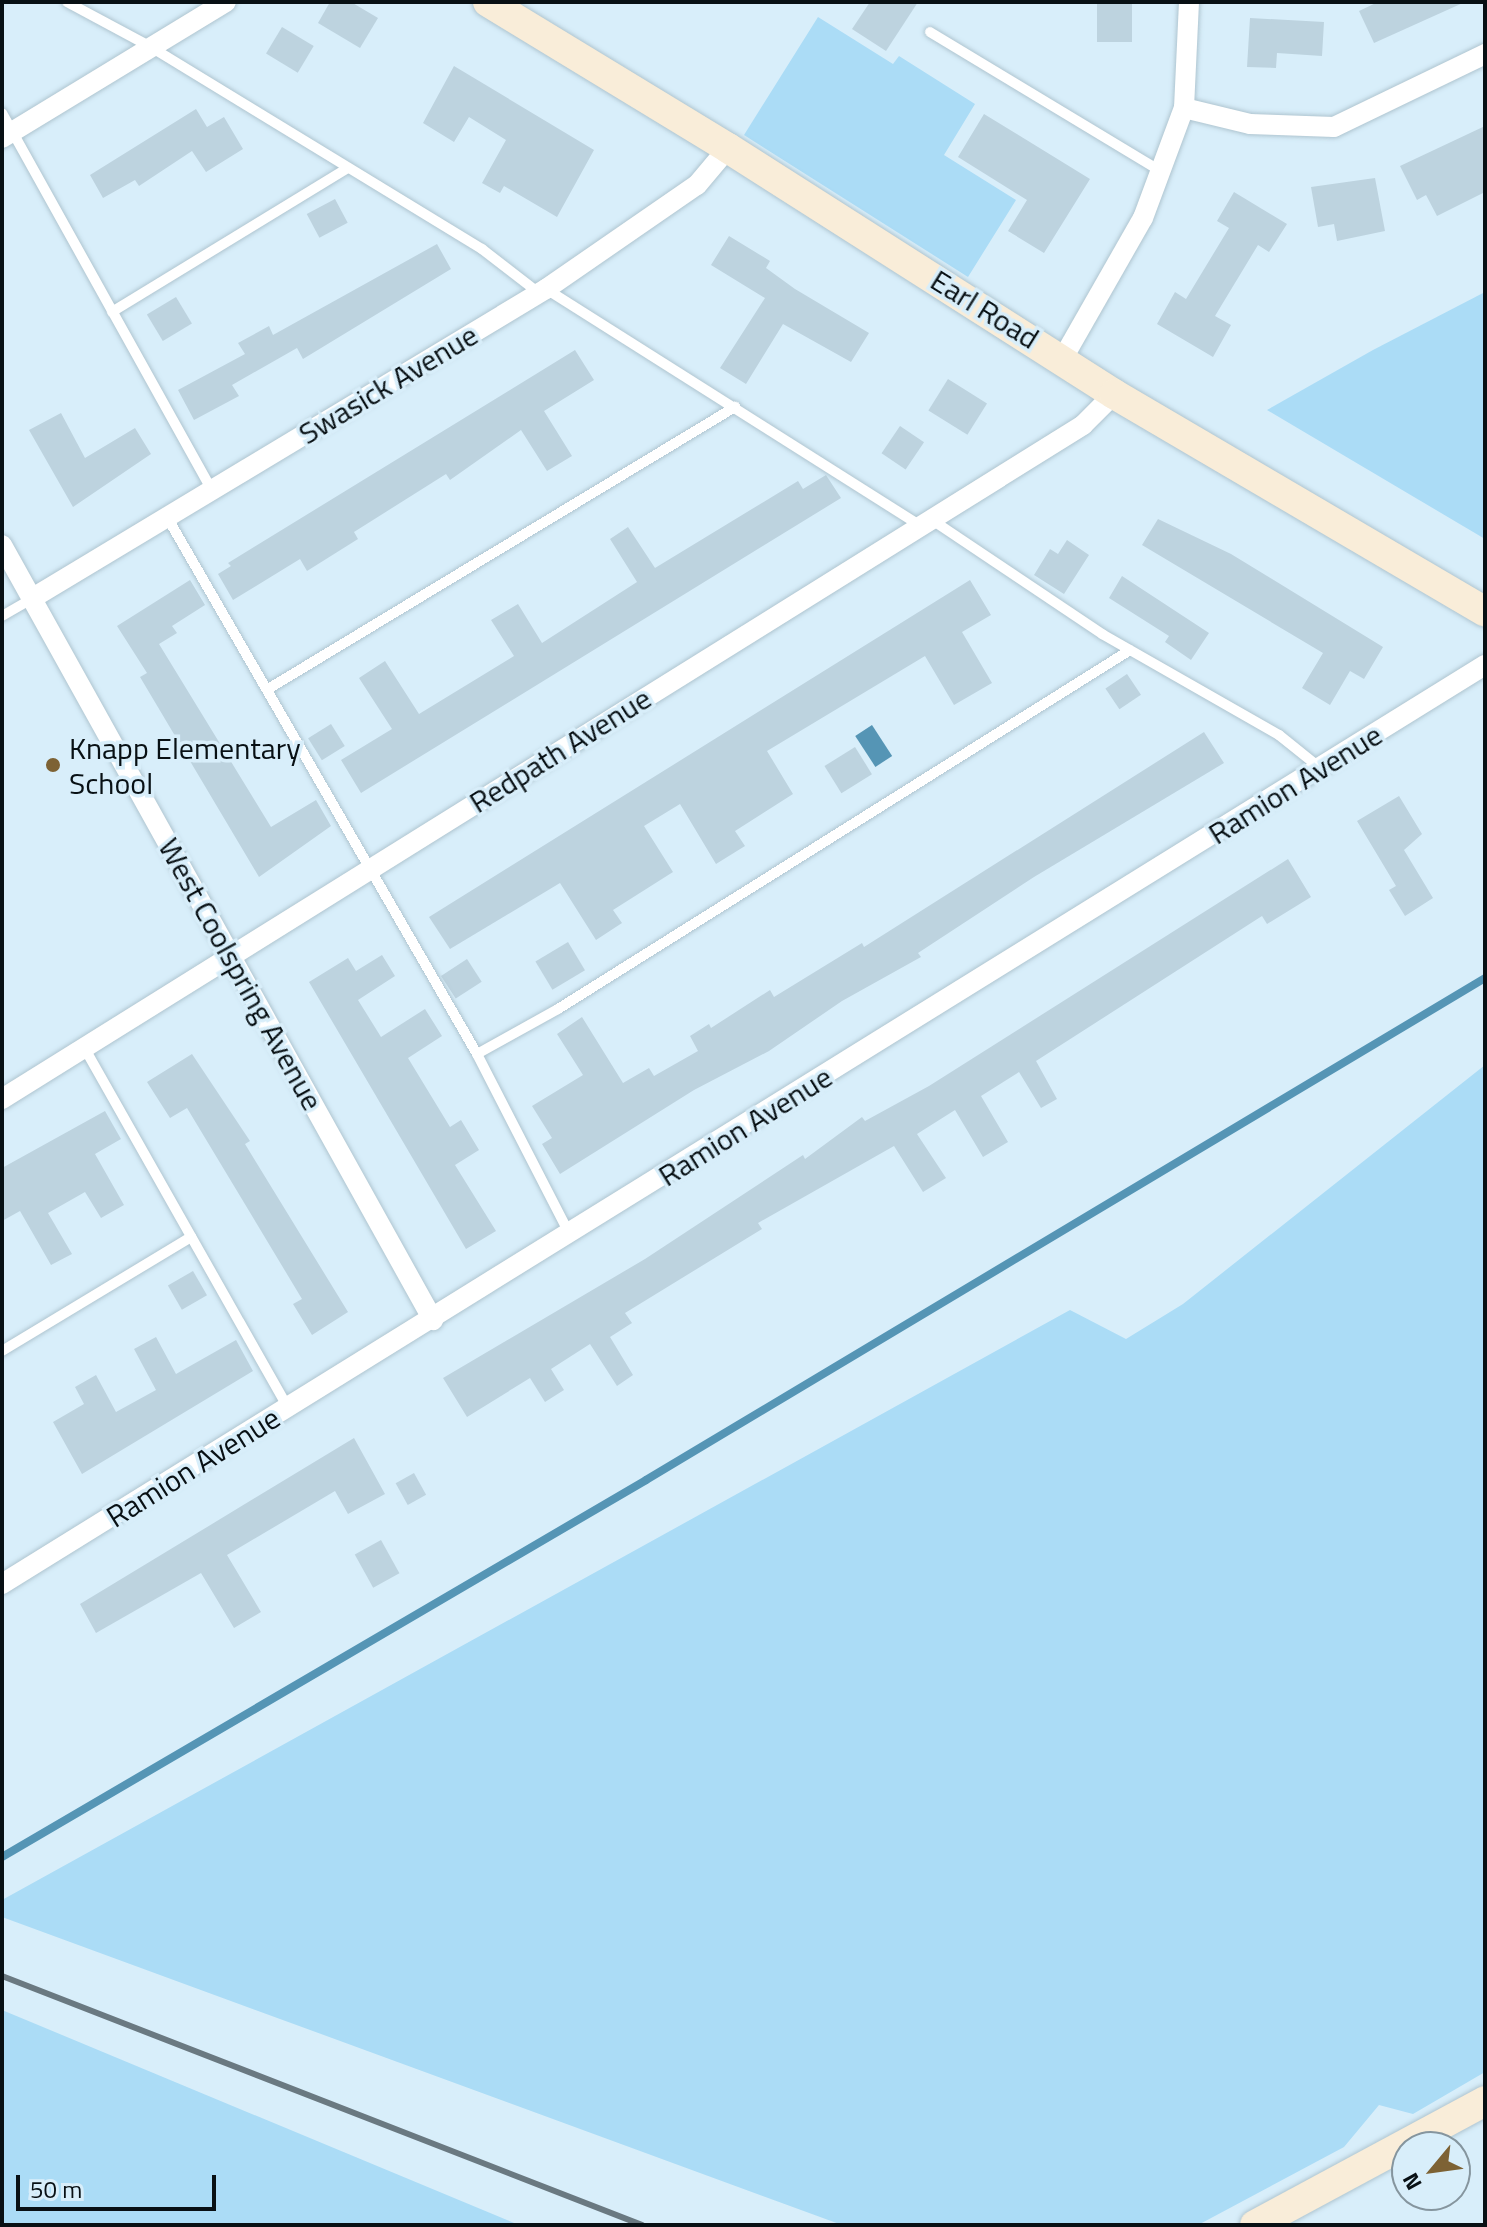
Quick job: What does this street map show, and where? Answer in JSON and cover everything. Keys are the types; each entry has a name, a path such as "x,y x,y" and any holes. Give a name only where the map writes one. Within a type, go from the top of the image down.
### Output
{"street":[{"path":"7,135 226,2"},
{"name":"Earl Road","path":"488,2 728,148 1063,358 1114,394 1485,612"},
{"path":"1063,358 1143,218 1184,108 1189,2"},
{"path":"1184,108 1250,124 1334,127 1485,54"},
{"name":"Swasick Avenue","path":"31,599 542,291 697,185 728,148"},
{"name":"Redpath Avenue","path":"2,1099 233,959 371,867 1083,425 1114,394"},
{"name":"West Coolspring Avenue","path":"2,545 433,1320"},
{"name":"Ramion Avenue","path":"2,1584 433,1320 1485,665"},
{"path":"1255,2225 1485,2101"}],"lane":[{"path":"67,2 151,47 482,249 542,291 927,523 1130,650 1279,735 1320,768"},
{"path":"930,32 1159,170"},
{"path":"2,113 7,135 112,312 212,490"},
{"path":"112,312 348,168"},
{"path":"268,689 735,407"},
{"path":"167,517 477,1054 570,1235"},
{"path":"2,616 31,599"},
{"path":"477,1054 558,1009 1130,650"},
{"path":"85,1049 289,1409"},
{"path":"2,1351 191,1237"}],"shaded area":[{"path":"818,17 893,64 899,56 975,104 944,155 1016,200 968,277 744,135"},
{"path":"1485,292 1485,539 1267,410 1373,350"},
{"path":"872,725 892,756 875,767 855,736"},
{"path":"1485,1065 1485,2072 1413,2114 1379,2105 1344,2147 1198,2225 842,2225 2,1917 2,1900 1070,1310 1126,1339 1183,1304"},
{"path":"2,2010 519,2225 2,2225"}],"building":[{"path":"330,2 351,2 378,18 360,48 318,23"},
{"path":"870,2 918,2 886,51 852,29"},
{"path":"1097,2 1132,2 1132,42 1097,42"},
{"path":"1378,2 1465,2 1374,43 1359,11"},
{"path":"1250,18 1324,22 1322,56 1277,53 1276,68 1247,67"},
{"path":"282,27 314,46 298,73 266,54"},
{"path":"454,66 594,150 557,217 504,186 500,193 482,183 506,140 469,117 454,142 423,123"},
{"path":"196,109 207,127 224,117 243,149 206,172 192,151 139,186 135,180 103,198 90,175"},
{"path":"984,114 1090,179 1044,253 1008,231 1027,200 958,157"},
{"path":"1485,126 1485,192 1437,216 1426,195 1417,200 1400,166"},
{"path":"1375,178 1385,231 1337,241 1334,224 1318,227 1311,187"},
{"path":"1234,192 1287,224 1269,252 1258,245 1215,316 1231,325 1213,357 1157,324 1175,292 1186,299 1229,228 1217,221"},
{"path":"335,199 348,223 319,238 307,214"},
{"path":"729,236 770,261 766,268 795,289 869,333 851,362 783,324 746,384 720,368 765,298 711,265"},
{"path":"437,244 451,269 303,359 297,348 232,385 239,396 194,420 178,390 245,354 238,343 269,326 273,335"},
{"path":"176,297 192,324 163,341 147,315"},
{"path":"575,350 594,380 544,411 572,456 547,471 521,430 450,480 446,474 354,532 358,539 307,571 300,559 233,600 218,574 231,566 228,563"},
{"path":"948,379 987,403 967,435 928,410"},
{"path":"61,413 85,458 135,428 151,454 73,507 29,430"},
{"path":"900,426 924,442 906,470 882,453"},
{"path":"826,475 841,498 361,793 341,760 392,729 359,678 385,661 419,714 514,656 491,620 518,604 542,643 637,582 610,539 628,527 655,568 798,481 803,489"},
{"path":"1158,519 1231,554 1383,647 1364,679 1350,671 1330,705 1302,688 1323,653 1142,545"},
{"path":"1067,540 1089,555 1064,594 1034,575 1050,549 1058,554"},
{"path":"1122,576 1209,633 1191,660 1165,642 1169,636 1109,598"},
{"path":"190,580 205,605 172,626 177,633 159,644 271,827 316,800 331,826 259,877 140,677 147,673 117,626"},
{"path":"970,580 991,615 962,632 992,683 954,705 925,656 767,751 793,794 735,831 745,846 716,864 680,804 644,826 673,872 613,910 622,923 596,940 560,883 450,949 429,917"},
{"path":"1127,674 1141,695 1119,709 1105,689"},
{"path":"331,724 345,746 322,760 308,738"},
{"path":"1204,732 1224,763 1034,877 918,953 921,957 842,1001 769,1051 694,1090 560,1174 542,1144 552,1138 532,1106 583,1075 557,1034 582,1017 623,1083 649,1068 654,1076 698,1051 690,1036 709,1024 711,1028 770,990 774,997 862,943 864,947"},
{"path":"855,747 872,774 841,793 824,766"},
{"path":"1399,796 1422,834 1404,850 1433,898 1405,916 1389,890 1396,886 1357,821"},
{"path":"1288,859 1311,897 1267,924 1262,916 1036,1061 1057,1099 1041,1108 1019,1072 981,1096 1008,1142 983,1157 955,1110 917,1134 946,1178 923,1192 894,1146 758,1223 762,1229 625,1313 632,1323 610,1337 633,1375 617,1386 590,1344 551,1369 564,1390 545,1402 530,1378 467,1417 443,1378 645,1259 803,1155 805,1159 862,1117 865,1121 929,1086"},
{"path":"568,942 585,970 552,990 535,962"},
{"path":"382,955 395,976 358,1000 381,1037 425,1009 442,1036 408,1058 450,1127 461,1120 479,1150 455,1165 496,1231 466,1249 309,982 348,958 356,971"},
{"path":"467,959 482,982 456,999 441,976"},
{"path":"192,1054 250,1141 245,1144 348,1312 312,1335 293,1304 302,1299 187,1108 170,1118 147,1082"},
{"path":"105,1111 121,1139 95,1154 124,1205 101,1218 85,1192 48,1213 72,1254 51,1265 20,1211 2,1221 2,1168"},
{"path":"193,1271 207,1295 182,1310 168,1286"},
{"path":"156,1337 176,1374 236,1340 253,1371 82,1474 53,1422 84,1404 75,1387 96,1375 116,1412 156,1390 134,1349"},
{"path":"354,1438 385,1494 348,1514 335,1491 227,1555 261,1612 234,1628 201,1573 96,1633 80,1604"},
{"path":"414,1473 426,1495 408,1505 396,1483"},
{"path":"381,1540 399,1573 373,1588 355,1555"}],"waterway":[{"path":"2,1857 646,1480 1485,978"}],"railway":[{"path":"2,1976 642,2225"}],"place":[{"name":"Knapp Elementary School","path":"53,765"}]}
